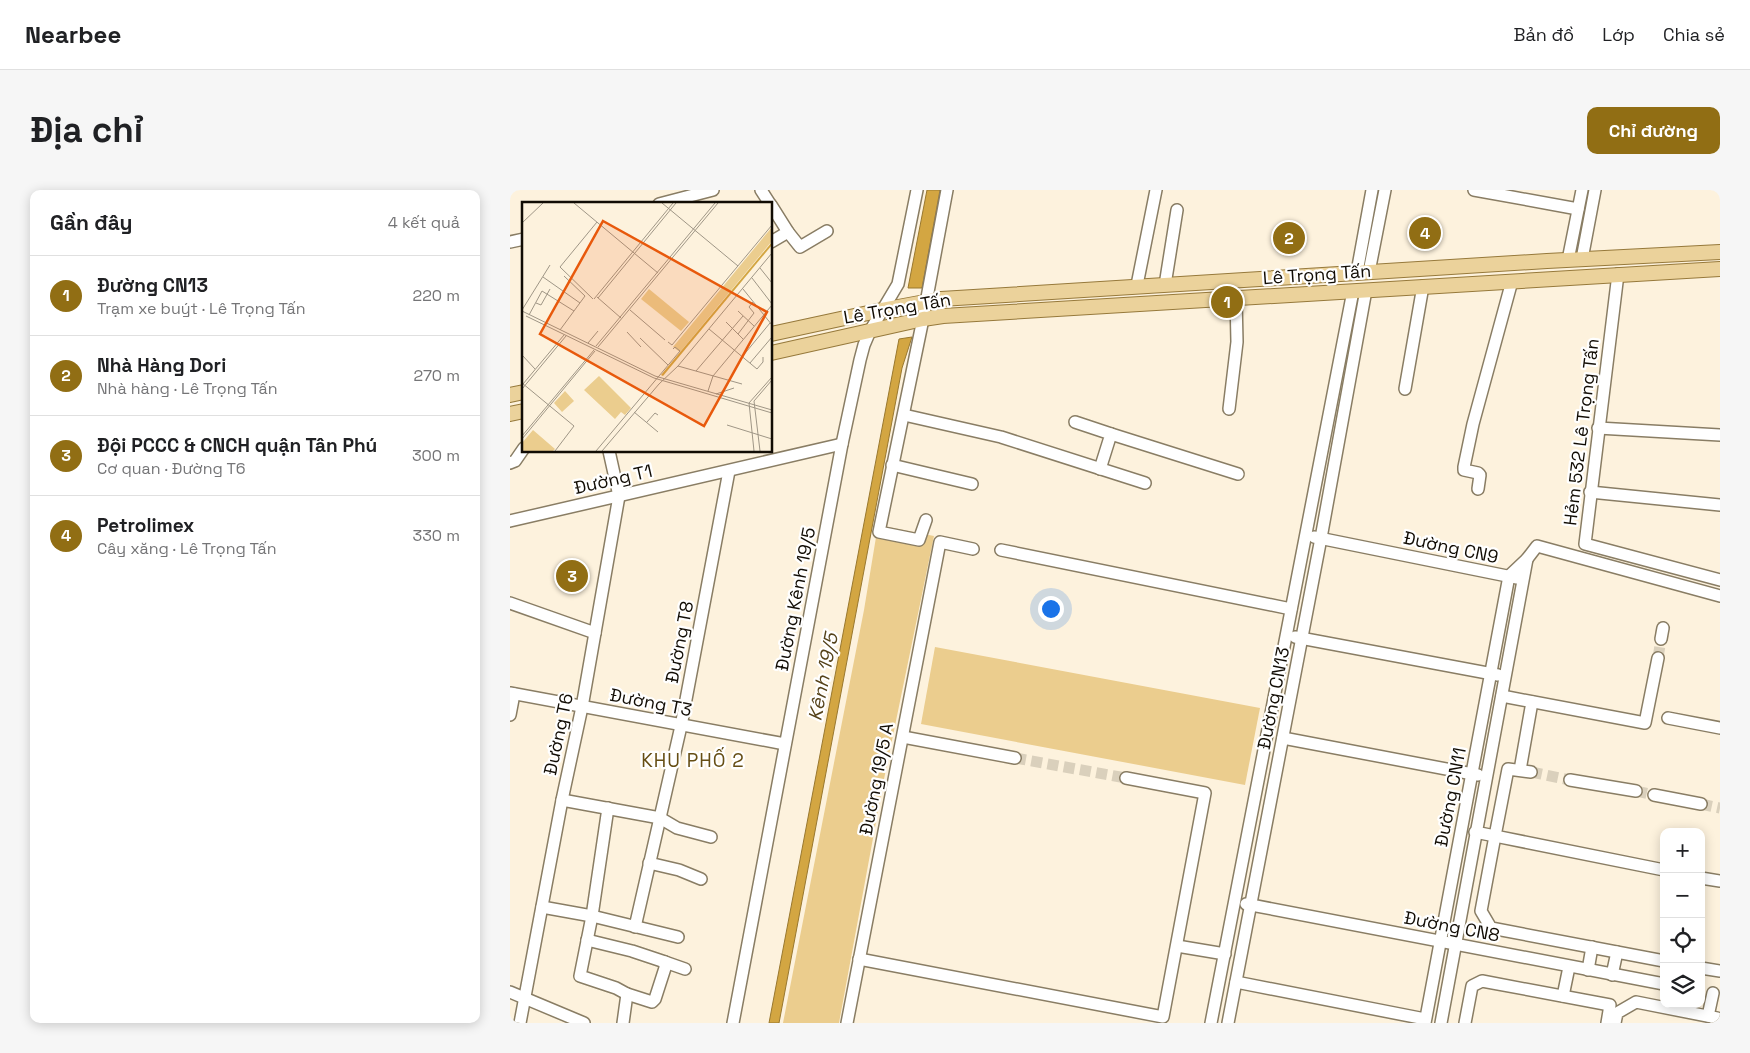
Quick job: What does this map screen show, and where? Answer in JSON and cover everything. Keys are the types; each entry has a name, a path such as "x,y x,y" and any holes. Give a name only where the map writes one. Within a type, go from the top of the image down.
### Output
{"main road":[{"name":"Lê Trọng Tấn","path":"772,334 926,301 1165,284 1720,252"},
{"name":"Lê Trọng Tấn","path":"772,353 870,330 942,316 1720,269"},
{"path":"1360,290 1363,272"}],"street":[{"path":"667,202 713,190"},
{"path":"761,190 770,202"},
{"name":"Đường Kênh 19/5","path":"733,1023 842,444 860,360 870,330 898,284 917,190"},
{"path":"926,520 919,540 879,532 904,415 947,190"},
{"path":"1137,286 1156,190"},
{"path":"1363,272 1372,190"},
{"path":"1363,272 1385,190"},
{"path":"1474,190 1578,210"},
{"path":"1575,260 1578,210 1582,190"},
{"path":"1575,260 1596,190"},
{"path":"772,206 800,248 827,231"},
{"path":"1165,284 1177,210"},
{"path":"772,241 788,232"},
{"name":"Hẻm 532 Lê Trọng Tấn","path":"1618,274 1584,544 1720,580"},
{"path":"1478,489 1480,475 1464,470 1464,467 1473,424 1512,281"},
{"path":"1405,389 1423,286"},
{"name":"Đường CN13","path":"1211,1023 1291,609 1360,290"},
{"name":"Đường CN13","path":"1228,1023 1330,489 1360,290"},
{"path":"1229,409 1237,342 1236,298"},
{"path":"904,415 1001,437 1145,483"},
{"path":"1075,422 1238,474"},
{"path":"1598,428 1720,436"},
{"path":"1100,469 1111,434"},
{"name":"Đường T1","path":"510,522 842,444"},
{"path":"510,463 515,461 522,451"},
{"name":"Đường T6","path":"520,1023 562,800 582,707 618,496 609,452"},
{"path":"892,465 972,484"},
{"name":"Đường T8","path":"635,927 681,726 729,471"},
{"path":"1316,487 1330,489"},
{"path":"1590,492 1720,505"},
{"name":"Đường CN9","path":"1306,536 1509,576 1527,559 1537,546 1720,596"},
{"name":"Đường 19/5 A","path":"847,1023 940,542 974,549"},
{"path":"1001,550 1291,609"},
{"name":"Đường CN11","path":"1441,1023 1527,559"},
{"path":"1509,576 1523,579"},
{"name":"Đường CN11","path":"1425,1021 1509,576"},
{"path":"510,603 595,633"},
{"path":"1286,635 1506,676"},
{"path":"1658,658 1658,716"},
{"path":"510,715 512,694"},
{"name":"Đường T3","path":"512,694 785,744"},
{"path":"1502,696 1645,724 1658,716 1720,728"},
{"path":"1532,702 1495,836 1481,911 1491,928 1660,959"},
{"path":"903,737 1015,758"},
{"path":"1283,738 1486,777"},
{"path":"1489,765 1532,772"},
{"path":"859,959 1163,1017 1205,793 1126,778"},
{"path":"1570,780 1636,791"},
{"path":"1654,795 1702,804"},
{"path":"562,800 660,818 677,828 711,837"},
{"path":"608,808 592,916 580,976 652,1002 655,999 665,962"},
{"path":"1475,832 1660,869"},
{"path":"650,863 679,870 701,879"},
{"path":"1705,879 1720,881"},
{"name":"Đường CN8","path":"1235,902 1660,983"},
{"path":"542,908 592,916 678,937"},
{"path":"587,940 632,951 685,968"},
{"path":"1177,946 1225,954"},
{"path":"1588,970 1592,947"},
{"path":"1612,975 1617,952"},
{"path":"1563,996 1569,967"},
{"path":"1705,969 1720,971"},
{"path":"1465,1023 1472,986 1482,980 1610,1005 1607,1023"},
{"path":"1236,982 1425,1021"},
{"path":"510,992 584,1023"},
{"path":"1615,1023 1617,1013 1636,1002 1712,1020 1711,993"},
{"path":"623,1023 627,994"}],"shaded area":[{"path":"927,190 940,190 922,288 908,288"},
{"path":"912,337 902,368 779,1023 769,1023 899,339"},
{"path":"878,525 934,536 883,784 839,1023 783,1023 864,610"},
{"path":"935,647 1260,708 1245,785 921,724"}],"tunnel":[{"path":"1658,658 1661,639"},
{"path":"1015,758 1126,778"},
{"path":"1531,772 1570,780"},
{"path":"1636,791 1654,795"},
{"path":"1701,804 1720,808"}],"place":[{"name":"Petrolimex","path":"1425,233"},
{"name":"Nhà Hàng Dori","path":"1289,238"},
{"name":"Đường CN13","path":"1227,302"},
{"name":"Đội PCCC & CNCH quận Tân Phú","path":"572,576"}],"district":[{"name":"KHU PHỐ 2","path":"693,760"}],"water label":[{"name":"Kênh 19/5","path":"823,677"}]}
